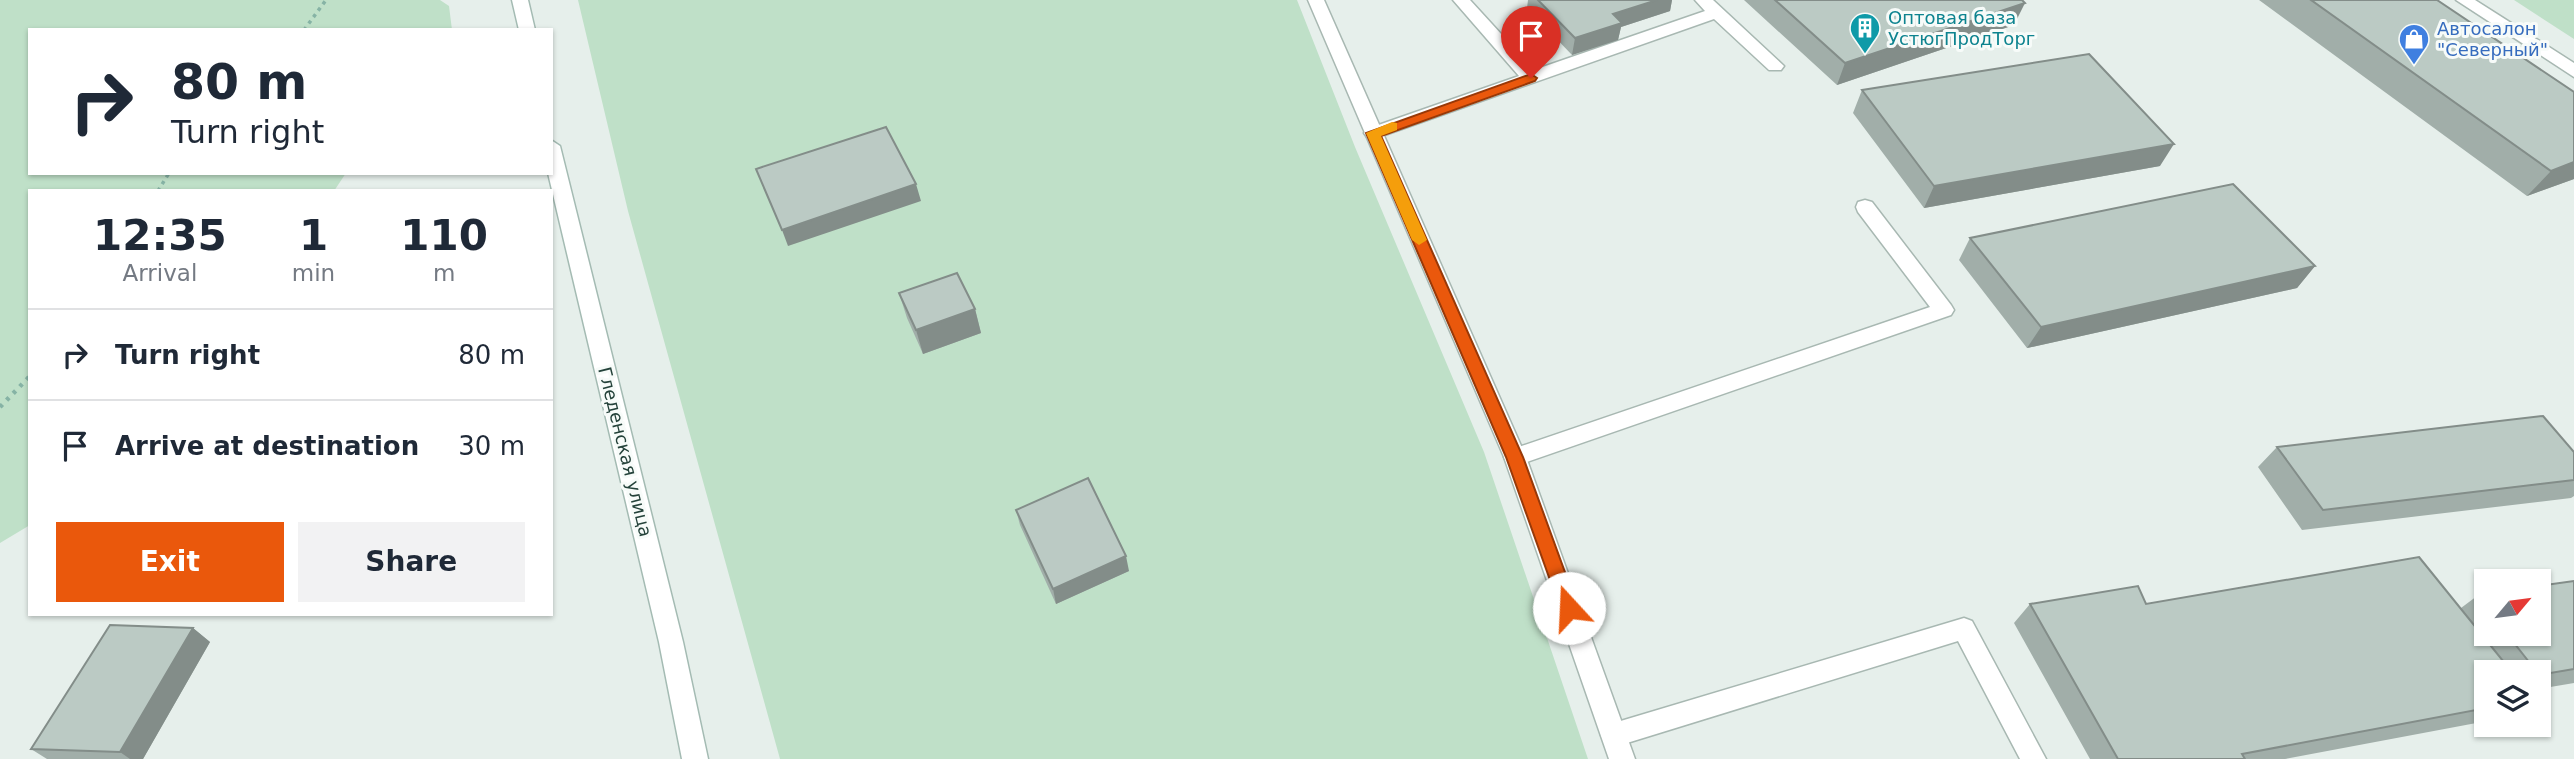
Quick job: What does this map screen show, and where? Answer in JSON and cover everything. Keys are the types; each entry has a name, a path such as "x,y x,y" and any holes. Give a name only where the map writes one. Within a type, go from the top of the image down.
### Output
{"street":[{"path":"520,0 527,28"},
{"path":"1316,0 1514,457 1622,759"},
{"path":"1461,0 1531,78"},
{"path":"1703,0 1775,66"},
{"path":"2464,0 2574,71"},
{"path":"1373,133 1717,12"},
{"name":"Гледенская улица","path":"553,154 671,642 695,759"},
{"path":"1514,457 1944,310 1865,207"},
{"path":"1614,735 1964,629 2034,759"}],"path":[{"path":"305,28 326,0"},
{"path":"0,407 28,378"}],"green space":[{"path":"0,0 440,0 449,6 452,28 28,28 28,175 345,175 335,189 28,189 28,526 0,543"},
{"path":"578,0 1297,0 1355,147 1484,452 1588,759 780,759 628,211"},
{"path":"2514,0 2574,0 2574,39"}],"building":[{"path":"1538,0 1657,0 1613,14 1622,23 1575,38"},
{"path":"1775,0 2022,0 2025,3 1845,63"},
{"path":"2311,0 2437,0 2574,92 2574,162 2551,171"},
{"path":"2089,54 2174,144 1934,186 1862,90"},
{"path":"886,127 916,184 782,230 756,169"},
{"path":"2233,184 2315,266 2041,327 1970,238"},
{"path":"957,273 975,309 916,330 899,293"},
{"path":"2543,416 2574,452 2574,480 2323,510 2277,447"},
{"path":"1088,478 1126,556 1053,589 1016,510"},
{"path":"2419,557 2474,625 2474,646 2491,646 2502,660 2474,660 2474,710 2242,754 2245,759 2118,759 2030,604 2138,586 2146,604"},
{"path":"2574,581 2574,669 2551,673 2551,660 2528,660 2516,646 2552,646 2552,584"},
{"path":"110,625 193,628 120,752 31,749"}],"slow traffic":[{"path":"1392,127 1373,133 1419,240"}],"place":[{"name":"Оптовая база УстюгПродТорг","path":"1865,55"},
{"name":"Автосалон \"Северный\"","path":"2414,66"}],"route":[{"path":"1531,78 1373,133 1514,457 1569,608"}]}
